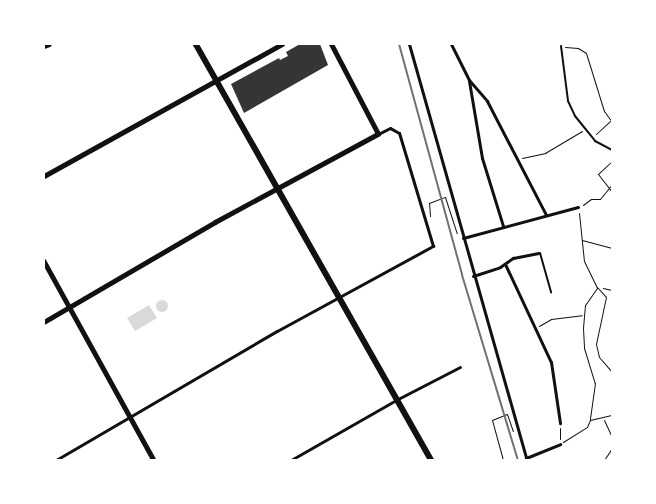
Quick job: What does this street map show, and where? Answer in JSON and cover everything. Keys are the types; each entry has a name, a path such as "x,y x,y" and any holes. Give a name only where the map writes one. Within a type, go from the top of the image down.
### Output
{"main road":[{"path":"44,46 49,44"},
{"path":"196,44 431,460"}],"street":[{"path":"44,176 282,44"},
{"path":"331,44 378,134"},
{"path":"409,44 526,459 560,444"},
{"path":"450,44 469,80 487,101 514,158 546,215"},
{"path":"469,80 482,158 503,226"},
{"path":"44,322 277,188 378,134 390,128 399,133 434,246 339,300 277,331 56,460"},
{"path":"464,238 578,207"},
{"path":"473,276 505,264 514,258 539,253"},
{"path":"44,261 67,308 154,460"},
{"path":"505,264 536,328 554,373 560,423"},
{"path":"290,460 396,400 460,367"}],"lane":[{"path":"561,46 568,100 584,130 592,138 612,150"},
{"path":"539,253 551,292"}],"path":[{"path":"561,46 578,48 586,53 604,111 612,121 592,138"},
{"path":"514,158 545,153 584,130"},
{"path":"612,161 598,174 612,192"},
{"path":"612,184 608,186 600,198 591,198 578,207 584,261 596,286 612,290"},
{"path":"430,220 429,203 445,197 457,233 464,238"},
{"path":"581,240 612,248"},
{"path":"560,444 587,427 590,420 595,383 584,348 583,315 596,286"},
{"path":"602,288 606,297 606,306 596,344 599,357 612,372"},
{"path":"536,328 550,319 583,315"},
{"path":"503,460 492,420 507,414 513,432"},
{"path":"590,420 604,419 612,415"},
{"path":"604,419 612,437"},
{"path":"560,423 560,444"},
{"path":"604,460 612,448"}],"shaded area":[{"path":"160,300 164,300 168,306 164,312 160,312 156,308 156,304"},
{"path":"149,305 157,318 135,331 127,318"}],"building":[{"path":"300,44 320,44 328,65 244,113 231,84 279,58 280,60 288,56 286,52"}],"railway":[{"path":"399,44 462,275 518,460"}]}
